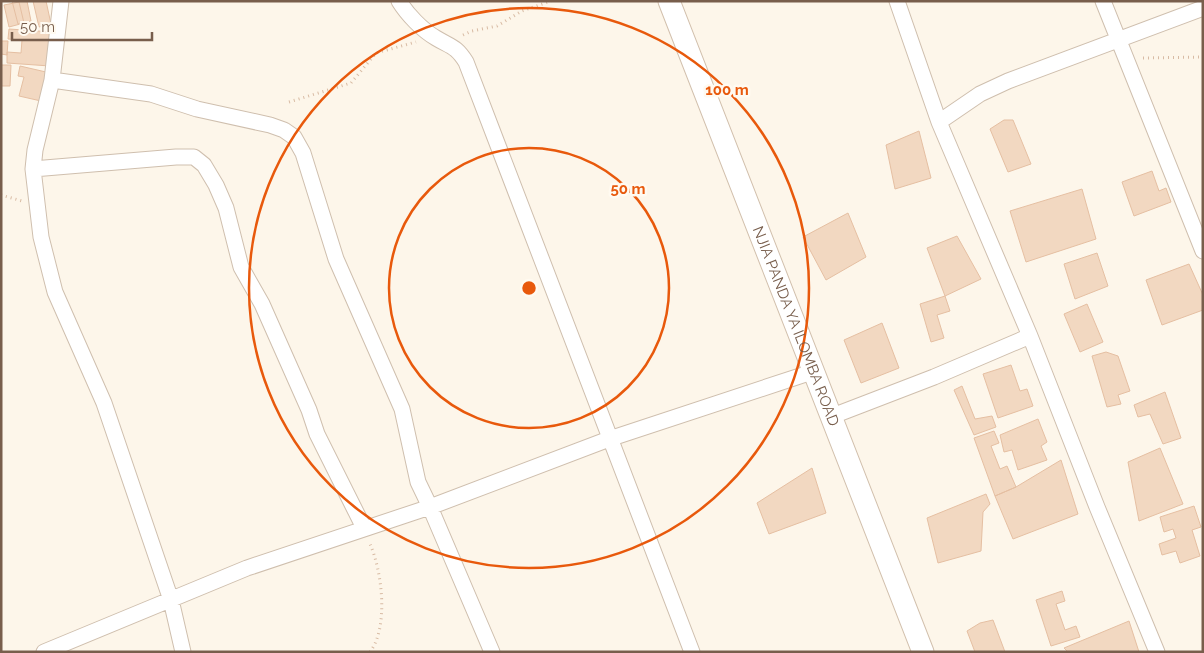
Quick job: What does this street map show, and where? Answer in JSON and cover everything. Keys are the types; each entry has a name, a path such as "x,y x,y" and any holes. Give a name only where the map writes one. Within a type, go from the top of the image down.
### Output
{"main road":[{"name":"NJIA PANDA YA ILOMBA ROAD","path":"669,1 812,372 923,652"}],"street":[{"path":"61,1 52,80 35,150 33,169 40,237 52,284 104,403 171,600 183,652"},
{"path":"399,1 436,38 453,45 466,62 531,227 609,439 692,652"},
{"path":"897,1 939,122 1030,336 1097,507 1157,652"},
{"path":"1103,1 1203,251"},
{"path":"939,122 980,94 1008,81 1203,8"},
{"path":"52,80 152,94 197,109 270,125 284,130 294,137 303,153 336,259 402,409 416,476 492,652"},
{"path":"33,169 176,157 194,157 204,165 216,185 226,208 241,267 262,304 309,410 317,434 364,528"},
{"path":"830,417 934,377 1030,336"},
{"path":"44,652 247,568 430,507 609,439 812,372"}],"path":[{"path":"453,45 463,35 472,30 498,26 522,12 551,1"},
{"path":"289,102 351,83 379,51 436,38"},
{"path":"1124,57 1203,57"},
{"path":"364,528 378,571 381,610 379,633 370,652"}],"building":[{"path":"12,1 27,1 31,21 18,24"},
{"path":"33,1 46,1 51,24 39,27"},
{"path":"19,2 24,23 9,27 4,5"},
{"path":"9,29 52,32 50,66 7,63 7,52 21,53 22,40 8,39"},
{"path":"1,41 8,41 7,55 1,54"},
{"path":"1,65 11,65 10,86 1,86"},
{"path":"20,66 46,72 41,101 19,96 24,77 18,76"},
{"path":"1004,120 1013,120 1031,164 1008,172 990,129"},
{"path":"919,131 931,178 895,189 886,145"},
{"path":"1152,171 1159,191 1166,188 1171,202 1134,216 1122,182"},
{"path":"1082,189 1096,239 1026,262 1010,211"},
{"path":"848,213 866,257 826,280 803,237"},
{"path":"957,236 981,279 945,296 927,248"},
{"path":"1097,253 1108,286 1075,299 1064,264"},
{"path":"1189,264 1203,295 1203,310 1162,325 1146,280"},
{"path":"945,296 950,311 937,315 944,338 931,342 920,304"},
{"path":"1087,304 1103,342 1080,352 1064,314"},
{"path":"882,323 899,368 861,383 844,340"},
{"path":"1106,352 1118,356 1130,391 1118,395 1121,404 1107,407 1092,356"},
{"path":"1011,365 1020,391 1027,389 1033,406 998,418 983,374"},
{"path":"962,386 975,419 992,416 996,427 974,435 954,390"},
{"path":"1165,392 1181,438 1163,444 1150,414 1138,417 1134,405"},
{"path":"1038,419 1047,442 1041,446 1047,460 1018,470 1012,450 1004,452 1000,435"},
{"path":"994,431 999,443 991,446 1000,469 1007,466 1016,487 995,496 974,438"},
{"path":"1160,448 1183,504 1139,521 1128,462"},
{"path":"1061,460 1078,514 1013,539 995,496 1016,487"},
{"path":"812,468 826,513 769,534 757,503"},
{"path":"986,494 990,504 983,512 981,551 938,563 927,518"},
{"path":"1194,506 1201,527 1192,530 1200,556 1180,563 1176,551 1162,555 1159,544 1176,538 1173,529 1164,532 1160,517"},
{"path":"1062,591 1065,601 1056,604 1065,630 1076,626 1080,637 1051,646 1036,600"},
{"path":"993,620 1005,652 975,652 967,631 980,623"},
{"path":"1129,621 1139,652 1068,652 1064,648"}]}
